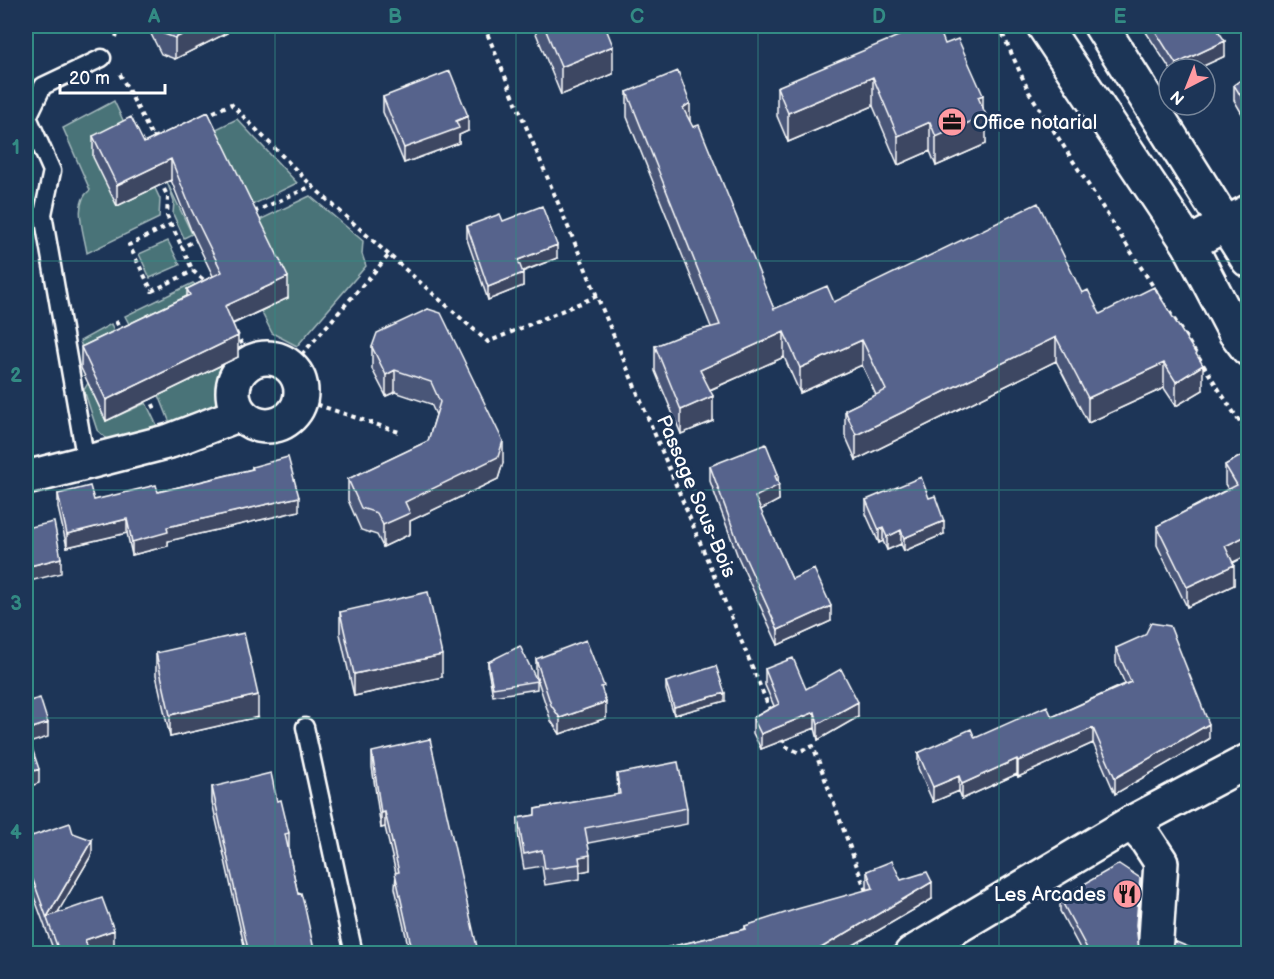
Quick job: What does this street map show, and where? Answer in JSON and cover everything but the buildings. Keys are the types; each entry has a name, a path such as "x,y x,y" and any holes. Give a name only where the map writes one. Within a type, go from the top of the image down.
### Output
{"street":[{"path":"1044,26 1189,244 1235,332 1248,350"},
{"path":"1101,26 1238,218 1248,260"},
{"path":"1189,244 1238,218"},
{"path":"265,358 276,359 295,384 292,415 272,426 260,426 240,414 235,405 234,383 238,374 251,362 265,358"},
{"path":"26,478 170,441 240,414"},
{"path":"911,954 1131,823 1248,761"},
{"path":"1131,823 1146,839 1161,862 1155,954"}],"lane":[{"path":"87,462 43,214 52,171 28,117 43,86 102,58"},
{"path":"305,726 354,954"}],"path":[{"name":"Passage Sous-Bois","path":"484,26 772,713"},
{"path":"999,26 1029,92 1248,435"},
{"path":"102,58 110,55 153,138"},
{"path":"202,117 231,104 312,186 488,342 597,296"},
{"path":"149,144 153,138 172,130"},
{"path":"159,178 168,197 167,216 193,271 208,284"},
{"path":"252,213 312,186"},
{"path":"172,224 129,245 152,291 193,271"},
{"path":"182,247 203,237"},
{"path":"389,255 295,384 402,433"},
{"path":"116,321 121,332"},
{"path":"234,328 251,362"},
{"path":"145,386 170,441"},
{"path":"781,735 785,746 798,752 813,747 869,898"}],"green space":[{"path":"114,101 160,199 159,218 87,253 80,210 90,190 63,128"},
{"path":"237,119 297,183 244,209 208,133"},
{"path":"167,182 192,234 184,238 173,214 174,201"},
{"path":"310,196 363,241 362,254 366,266 297,346 272,333 261,311 288,297 253,223"},
{"path":"168,241 180,265 150,278 139,254"},
{"path":"193,283 211,298 138,341 125,316"},
{"path":"111,324 122,348 87,365 80,341"},
{"path":"238,357 220,385 218,405 172,428 159,395"},
{"path":"88,383 106,421 146,403 159,430 109,441 97,430 84,390"}],"place":[{"name":"Office notarial","path":"952,122"},
{"name":"Les Arcades","path":"1127,894"}]}
